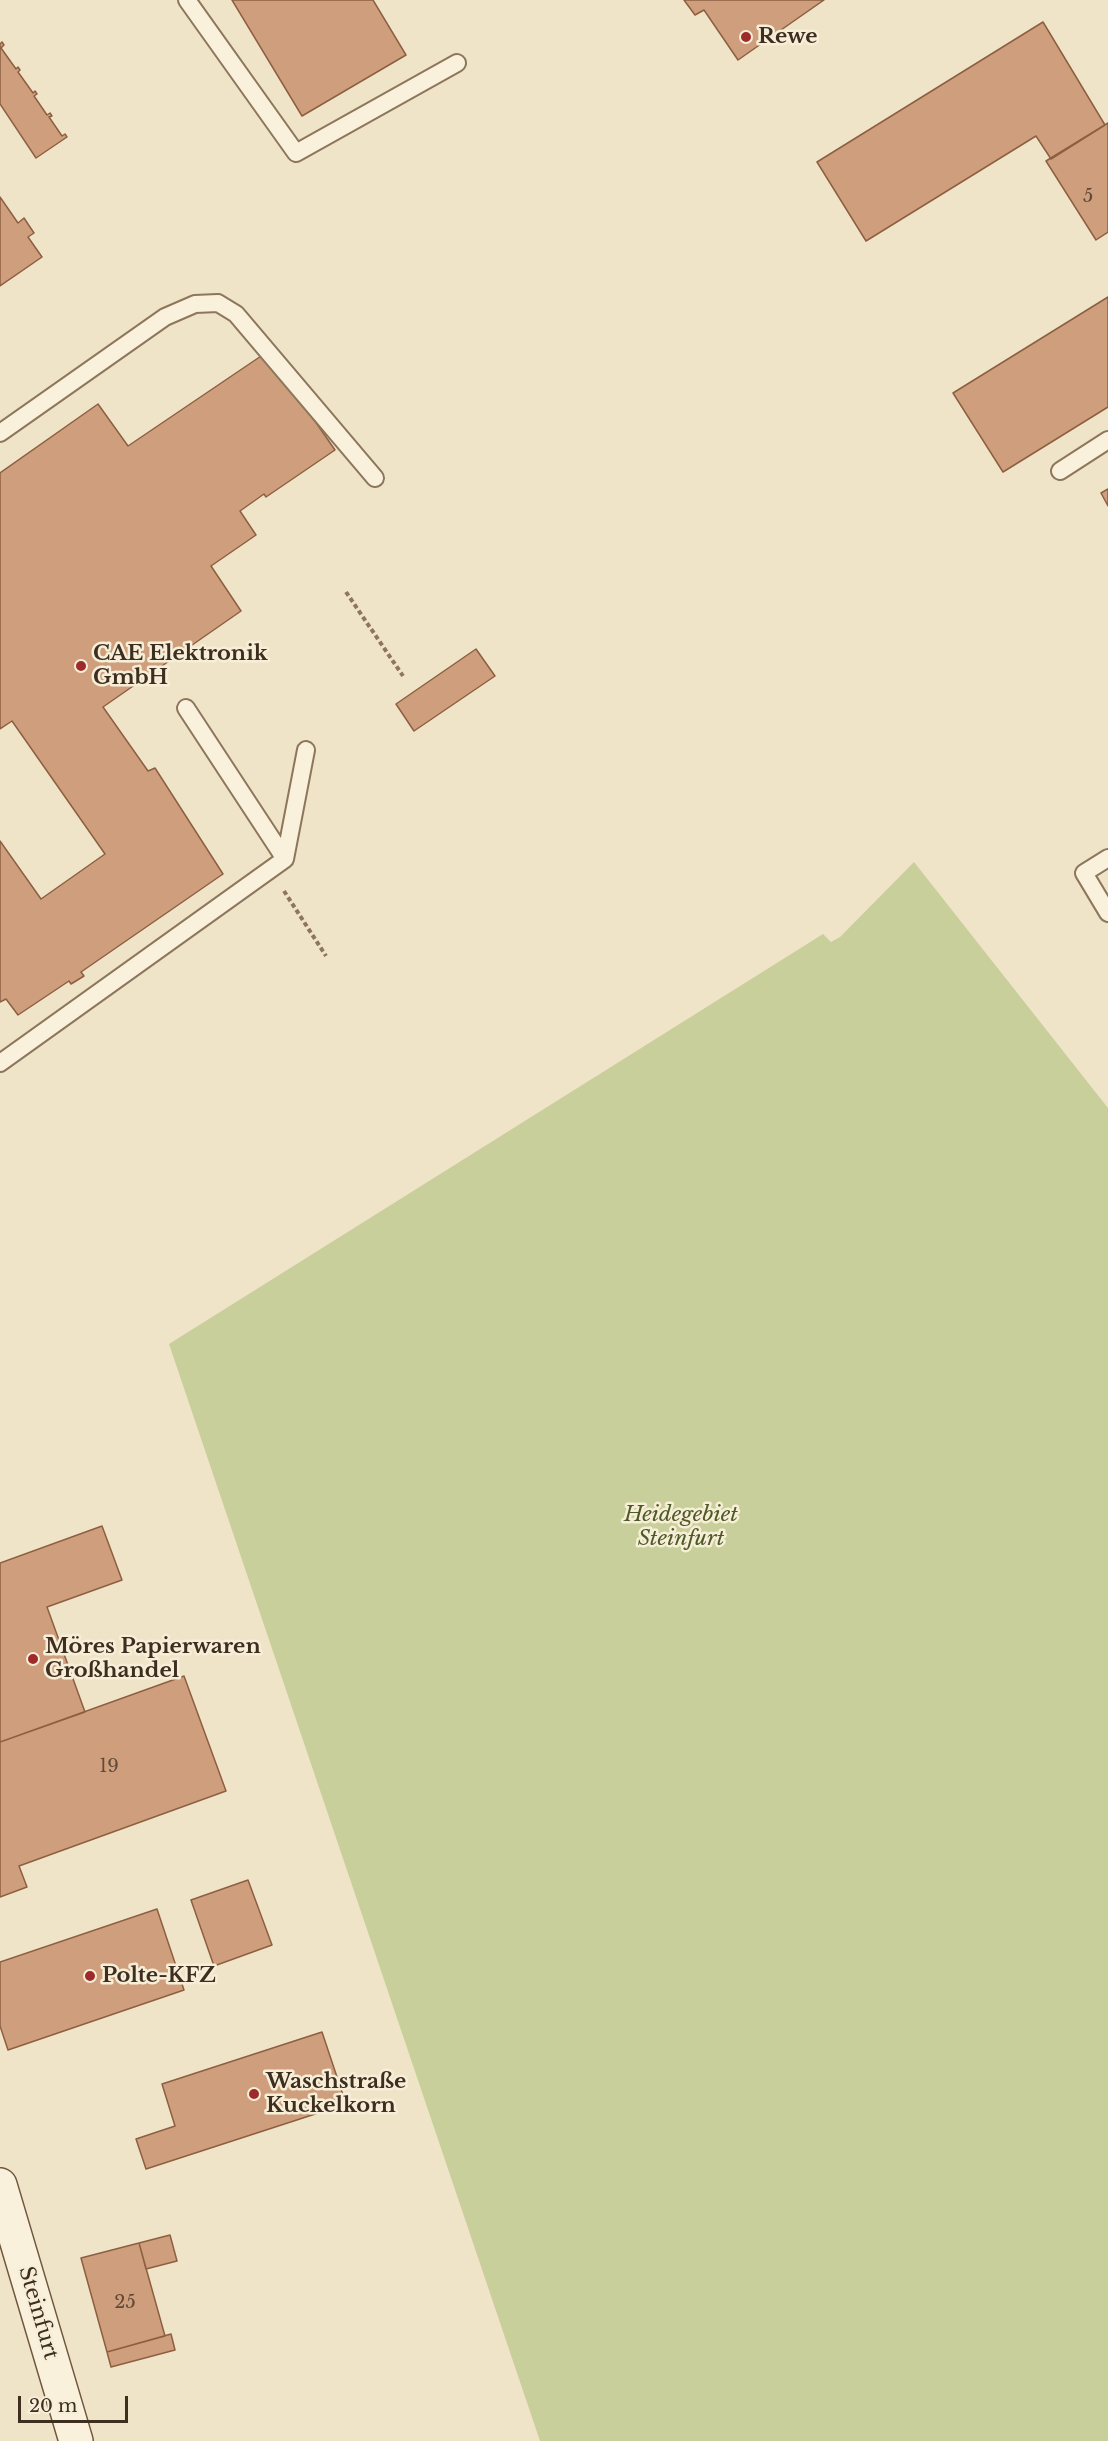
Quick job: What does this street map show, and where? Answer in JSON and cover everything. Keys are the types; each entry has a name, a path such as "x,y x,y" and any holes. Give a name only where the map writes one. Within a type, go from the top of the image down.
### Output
{"street":[{"name":"Steinfurt","path":"0,2185 10,2253 76,2441"}],"lane":[{"path":"187,0 296,153 457,63"},
{"path":"0,433 165,317 195,304 218,303 236,314 375,478"},
{"path":"1059,471 1108,441"},
{"path":"186,708 285,860"},
{"path":"0,1063 285,860 306,750"},
{"path":"1108,858 1084,873 1108,914"}],"path":[{"path":"346,592 403,675"},
{"path":"270,870 326,956"}],"green space":[{"name":"Heidegebiet Steinfurt","path":"914,862 1108,1108 1108,2441 540,2441 169,1344 823,934 831,942 840,937"}],"building":[{"path":"232,0 373,0 406,55 302,116"},
{"name":"Rewe","path":"684,0 824,0 738,60 704,10 695,15"},
{"path":"1043,22 1105,125 1051,159 1036,136 866,241 817,162"},
{"path":"2,42 4,45 1,48 16,69 18,67 20,70 18,72 33,93 35,91 37,94 34,96 47,115 50,113 52,116 49,117 62,136 65,134 67,137 36,158 0,104 0,44"},
{"path":"1108,123 1108,232 1096,240 1046,161"},
{"path":"0,197 18,223 24,218 34,233 28,237 42,257 0,286"},
{"path":"1108,297 1108,407 1003,472 953,393"},
{"name":"CAE Elektronik GmbH","path":"267,352 335,450 266,497 264,494 240,511 256,535 211,566 241,611 103,707 148,771 155,768 223,874 81,972 84,976 71,984 69,981 18,1015 6,999 0,1002 0,841 41,899 105,854 12,721 0,729 0,473 98,404 128,446"},
{"path":"1108,489 1108,506 1101,493"},
{"path":"476,649 495,676 414,731 396,704"},
{"name":"Möres Papierwaren Großhandel","path":"102,1526 122,1580 47,1607 85,1712 0,1742 0,1563"},
{"path":"184,1676 226,1791 19,1866 27,1887 0,1897 0,1742"},
{"path":"248,1880 272,1945 214,1966 191,1900"},
{"name":"Polte-KFZ","path":"157,1909 184,1990 8,2050 0,2026 0,1962"},
{"name":"Waschstraße Kuckelkorn","path":"322,2032 346,2104 146,2169 136,2139 175,2126 162,2084"},
{"path":"170,2235 177,2261 146,2269 139,2243"},
{"path":"139,2243 165,2336 107,2352 81,2258"},
{"path":"171,2334 175,2350 111,2367 107,2352"}],"place":[{"name":"Rewe","path":"746,37"},
{"name":"CAE Elektronik GmbH","path":"81,666"},
{"name":"Möres Papierwaren Großhandel","path":"33,1659"},
{"name":"Polte-KFZ","path":"90,1976"},
{"name":"Waschstraße Kuckelkorn","path":"254,2094"}]}
